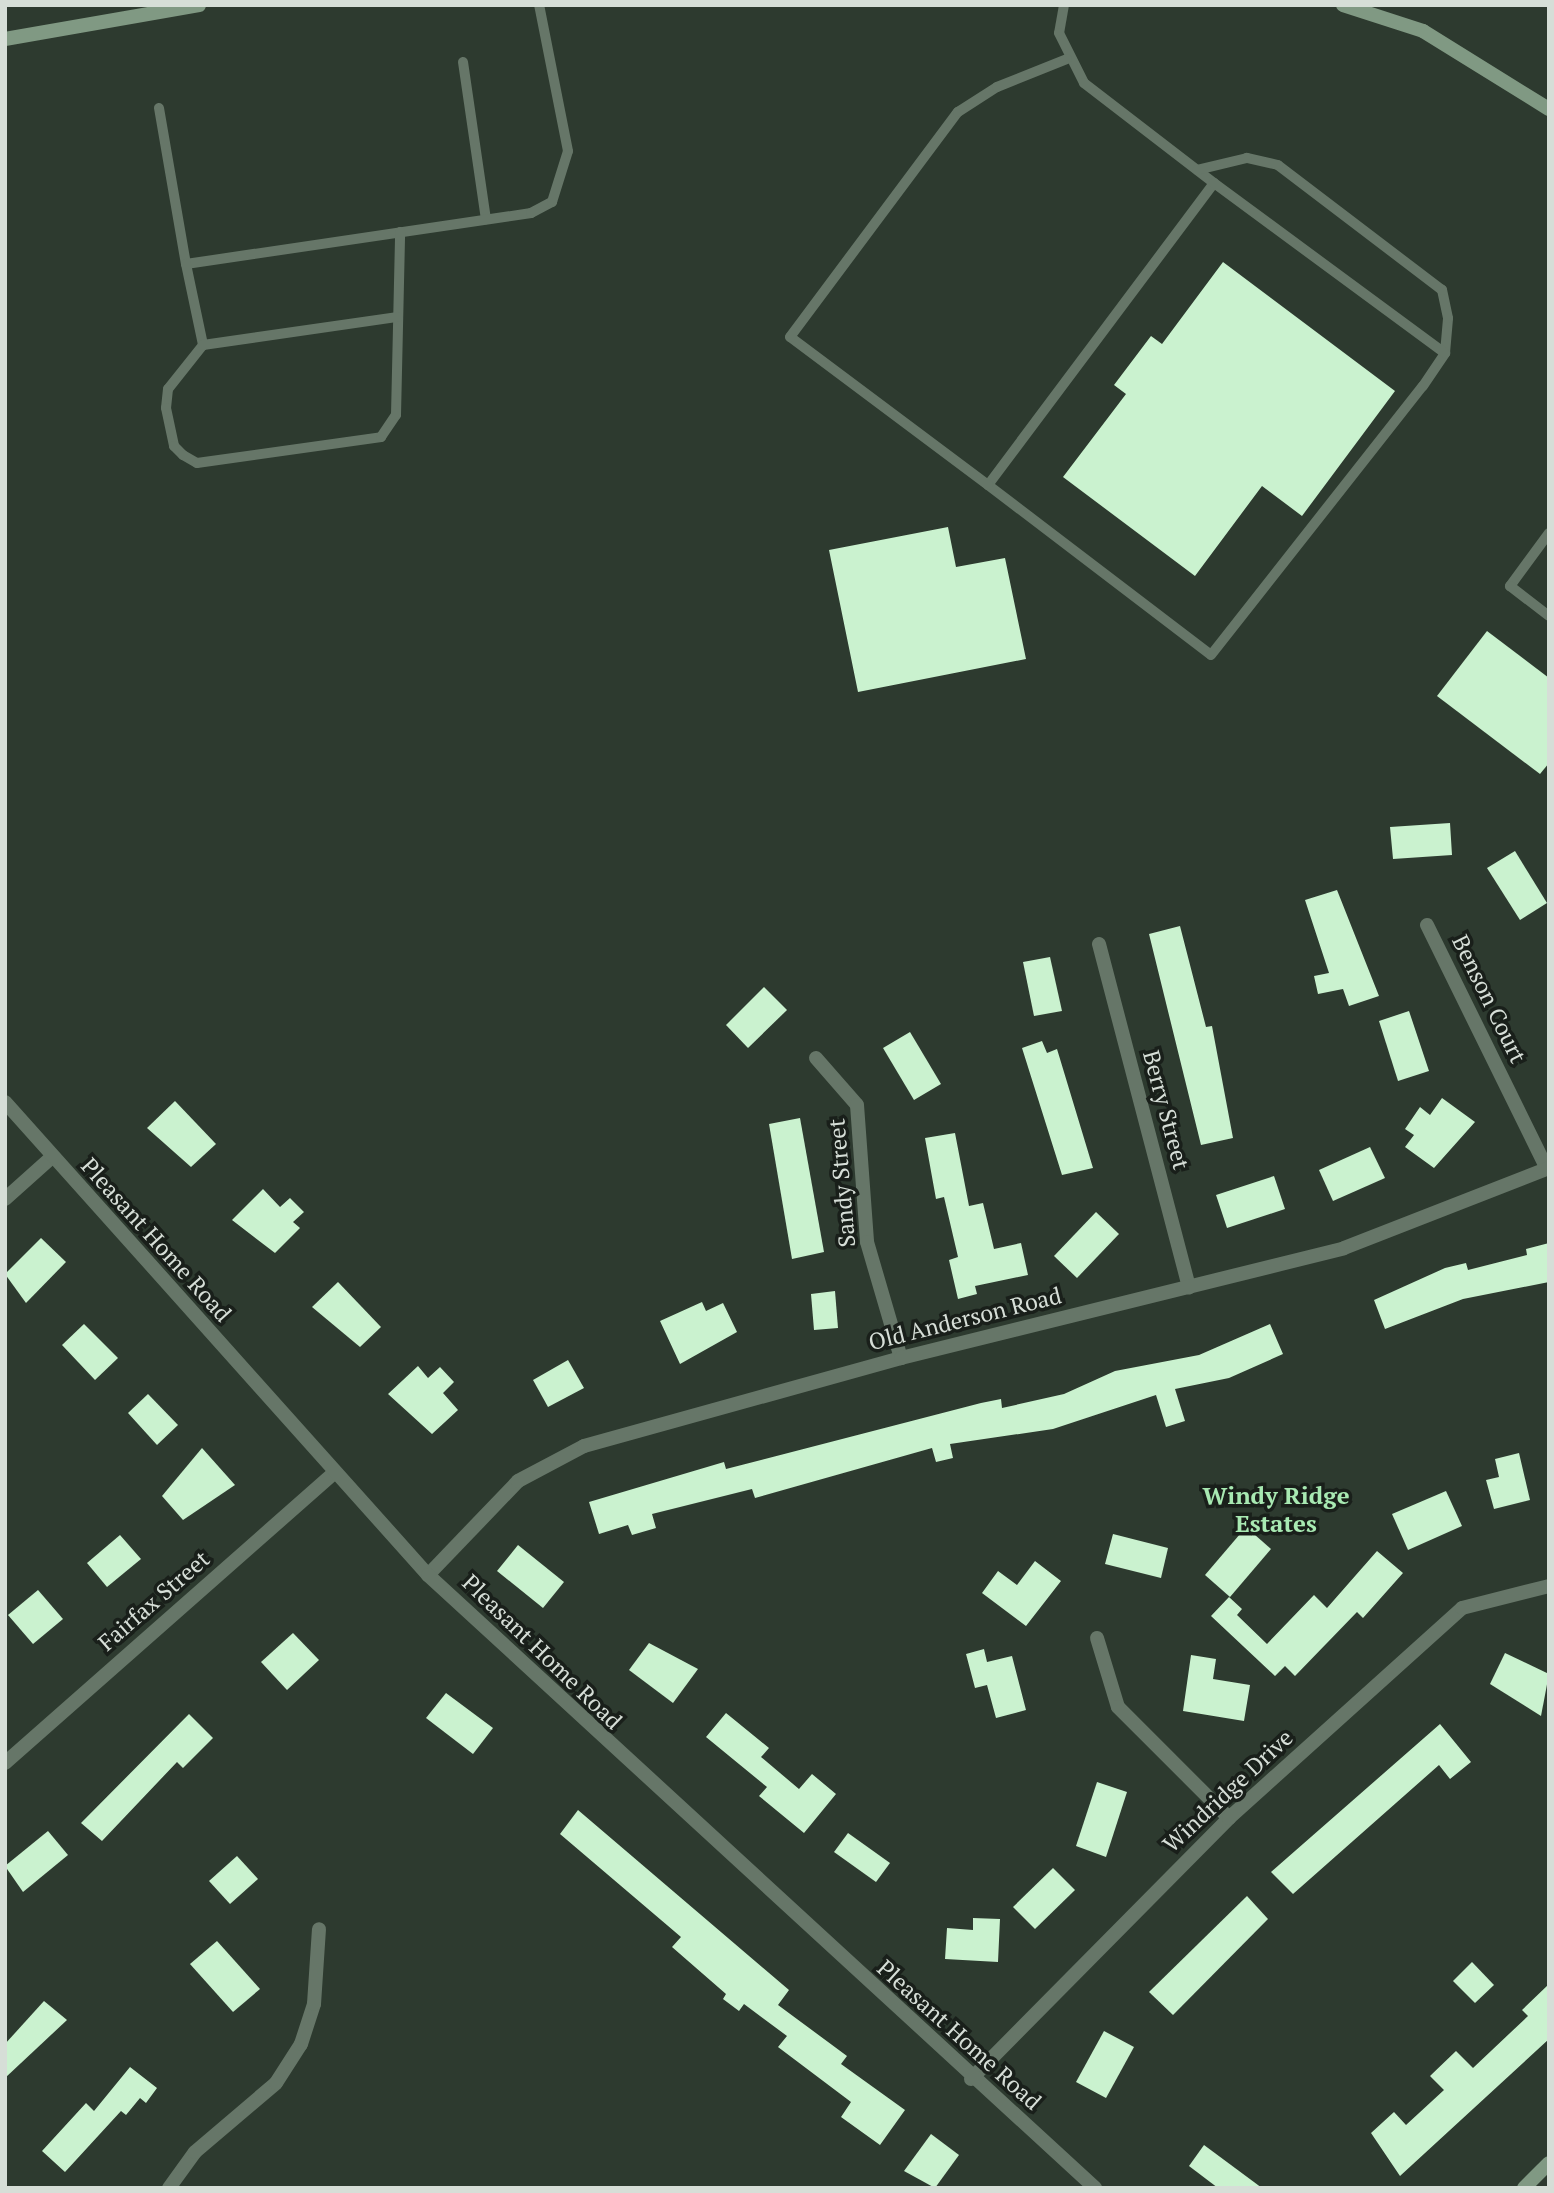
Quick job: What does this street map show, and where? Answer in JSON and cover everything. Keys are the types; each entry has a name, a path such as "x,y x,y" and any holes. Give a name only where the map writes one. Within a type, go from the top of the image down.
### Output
{"main road":[{"path":"5,39 199,5"},
{"path":"1343,5 1423,31 1549,109"},
{"path":"1524,2188 1549,2163"}],"street":[{"name":"Benson Court","path":"1427,925 1548,1169"},
{"name":"Berry Street","path":"1099,944 1189,1287"},
{"name":"Sandy Street","path":"816,1058 858,1105 867,1242 901,1358"},
{"name":"Pleasant Home Road","path":"5,1102 333,1474 428,1575 971,2079 1095,2188"},
{"path":"5,1199 52,1157"},
{"name":"Old Anderson Road","path":"428,1575 518,1481 550,1461 901,1358 1344,1248 1548,1169"},
{"name":"Fairfax Street","path":"5,1763 333,1474"},
{"name":"Windridge Drive","path":"971,2079 1229,1818 1462,1608 1549,1586"},
{"path":"1097,1638 1118,1707 1229,1818"},
{"path":"169,2188 195,2152 276,2083 301,2044 314,2004 320,1928"}],"lane":[{"path":"186,264 531,213 552,202 564,177 568,151 539,5"},
{"path":"1064,5 1059,33 1067,59 1084,83 1196,170 1445,353"},
{"path":"1067,59 997,87 958,112 790,337 1211,655 1445,353 1442,290 1278,165 1247,158 1196,170"},
{"path":"463,62 486,219"},
{"path":"159,108 203,345"},
{"path":"988,485 1214,183"},
{"path":"398,317 203,345 168,389 166,408 174,446 197,463 381,437 396,415 400,232"},
{"path":"1549,533 1510,586 1549,616"}],"building":[{"path":"1223,262 1395,391 1302,516 1262,486 1195,576 1063,477 1126,394 1114,385 1151,336 1162,344"},
{"path":"948,527 956,567 1005,558 1026,659 858,692 829,550"},
{"path":"1487,631 1549,678 1549,763 1540,774 1437,696"},
{"path":"1450,823 1452,855 1393,859 1390,827"},
{"path":"1515,851 1547,903 1520,920 1487,868"},
{"path":"1337,890 1379,996 1349,1006 1343,989 1318,994 1314,976 1329,973 1305,900"},
{"path":"1180,926 1206,1027 1212,1026 1233,1138 1201,1145 1149,934"},
{"path":"1050,957 1062,1011 1034,1016 1023,962"},
{"path":"764,987 787,1010 748,1048 726,1025"},
{"path":"1409,1011 1429,1071 1398,1081 1379,1021"},
{"path":"910,1032 941,1084 914,1100 883,1048"},
{"path":"1042,1041 1047,1053 1057,1049 1093,1168 1062,1175 1022,1048"},
{"path":"1442,1098 1475,1122 1434,1168 1405,1147 1414,1135 1405,1129 1420,1107 1430,1115"},
{"path":"175,1101 216,1144 191,1167 147,1128"},
{"path":"800,1118 824,1252 792,1259 769,1124"},
{"path":"955,1133 969,1206 983,1203 994,1249 1021,1243 1028,1275 975,1286 977,1294 958,1299 949,1260 958,1257 944,1197 936,1199 925,1138"},
{"path":"1370,1147 1385,1178 1333,1201 1319,1170"},
{"path":"1274,1176 1285,1209 1227,1228 1216,1195"},
{"path":"263,1189 280,1207 290,1198 304,1212 293,1222 300,1228 275,1253 232,1220"},
{"path":"1096,1212 1119,1234 1077,1278 1054,1256"},
{"path":"41,1238 66,1262 26,1303 5,1274"},
{"path":"1549,1243 1549,1282 1463,1299 1385,1329 1374,1300 1445,1268 1466,1263 1468,1270 1527,1255 1526,1249"},
{"path":"338,1282 381,1327 360,1347 312,1307"},
{"path":"835,1291 838,1328 814,1330 811,1294"},
{"path":"702,1302 706,1311 723,1303 737,1332 680,1364 660,1321"},
{"path":"84,1324 118,1358 95,1380 62,1345"},
{"path":"1270,1324 1283,1354 1229,1378 1175,1389 1185,1421 1166,1427 1156,1395 1053,1429 950,1444 953,1458 936,1462 932,1448 755,1498 752,1489 652,1514 656,1528 632,1535 628,1525 599,1534 589,1502 724,1462 726,1469 981,1403 1001,1399 1002,1408 1064,1394 1115,1371 1199,1355"},
{"path":"568,1360 584,1388 548,1407 533,1380"},
{"path":"418,1366 428,1378 440,1367 454,1382 443,1393 458,1410 432,1434 388,1394"},
{"path":"148,1394 178,1425 157,1445 128,1413"},
{"path":"202,1448 235,1485 183,1520 162,1496"},
{"path":"1519,1453 1530,1500 1494,1509 1486,1480 1499,1477 1495,1459"},
{"path":"1446,1491 1462,1526 1408,1550 1392,1514"},
{"path":"1246,1527 1271,1549 1230,1597 1205,1575"},
{"path":"1113,1534 1168,1548 1161,1578 1105,1564"},
{"path":"120,1535 141,1559 107,1587 87,1563"},
{"path":"518,1545 564,1582 543,1608 497,1571"},
{"path":"1377,1551 1403,1573 1363,1618 1357,1612 1295,1676 1285,1666 1275,1676 1211,1616 1229,1597 1242,1609 1237,1615 1267,1644 1314,1595 1327,1608"},
{"path":"1035,1561 1061,1581 1026,1626 982,1593 998,1571 1017,1585"},
{"path":"38,1590 63,1619 33,1644 8,1615"},
{"path":"293,1633 319,1660 287,1690 261,1662"},
{"path":"649,1643 698,1669 673,1703 629,1670"},
{"path":"984,1649 987,1662 1012,1656 1026,1710 996,1718 987,1685 975,1688 966,1654"},
{"path":"1505,1653 1549,1674 1541,1716 1490,1684"},
{"path":"1191,1655 1216,1659 1213,1679 1250,1685 1244,1721 1183,1711"},
{"path":"446,1693 493,1728 473,1754 426,1718"},
{"path":"726,1713 769,1748 761,1757 799,1789 812,1774 836,1794 804,1833 759,1796 767,1787 706,1737"},
{"path":"189,1714 213,1738 183,1768 177,1762 102,1841 81,1823"},
{"path":"1440,1724 1471,1762 1450,1779 1439,1765 1293,1894 1271,1872"},
{"path":"1097,1782 1127,1792 1106,1857 1076,1846"},
{"path":"578,1810 789,1990 778,2005 847,2056 841,2064 905,2110 880,2145 841,2117 851,2102 778,2047 787,2036 744,2004 739,2011 723,1999 726,1994 672,1947 681,1937 560,1834"},
{"path":"48,1831 68,1855 23,1892 5,1866"},
{"path":"848,1833 890,1863 876,1882 834,1852"},
{"path":"237,1856 258,1879 230,1904 209,1881"},
{"path":"1053,1868 1075,1890 1035,1929 1013,1907"},
{"path":"1247,1896 1268,1919 1173,2015 1149,1992"},
{"path":"973,1918 1000,1919 998,1962 945,1959 947,1928 973,1930"},
{"path":"217,1941 260,1989 233,2012 190,1964"},
{"path":"1472,1962 1494,1985 1475,2003 1453,1981"},
{"path":"1549,1984 1549,2039 1400,2176 1371,2133 1394,2112 1406,2125 1444,2090 1430,2076 1456,2051 1473,2068 1528,2016 1522,2010"},
{"path":"44,2001 67,2020 5,2078 5,2044"},
{"path":"1104,2031 1134,2047 1106,2098 1076,2082"},
{"path":"130,2067 157,2088 146,2103 140,2098 126,2115 121,2111 65,2172 42,2151 86,2103 94,2111"},
{"path":"931,2134 959,2155 935,2188 904,2171"},
{"path":"1204,2145 1262,2188 1218,2188 1189,2166"}],"district":[{"name":"Windy Ridge Estates","path":"1276,1510"}]}
